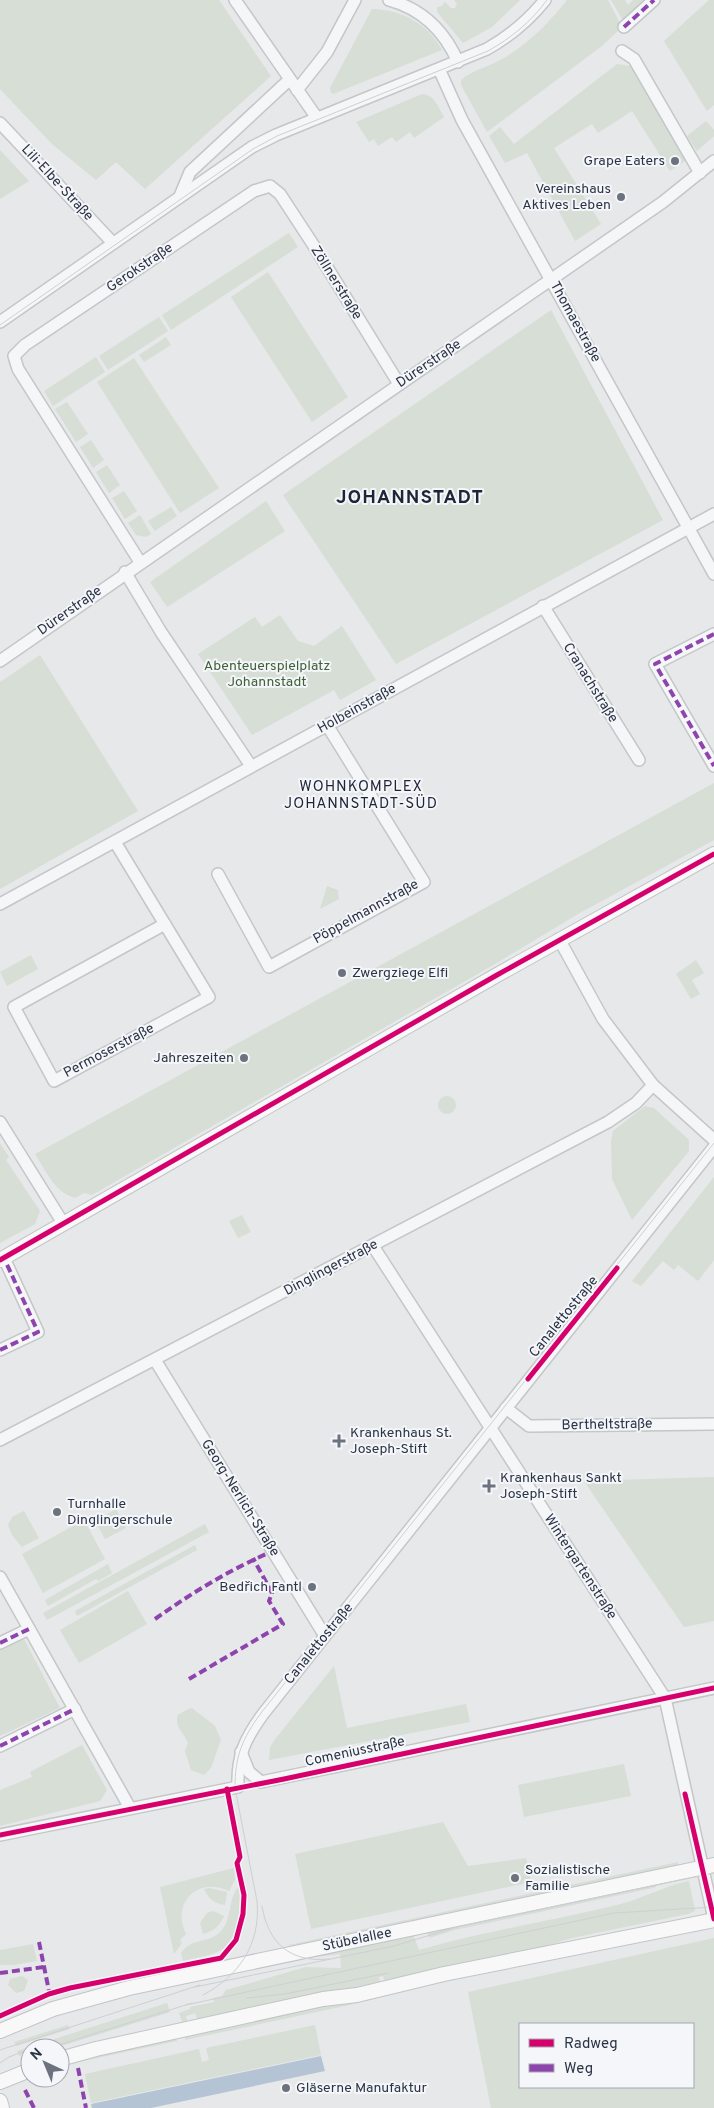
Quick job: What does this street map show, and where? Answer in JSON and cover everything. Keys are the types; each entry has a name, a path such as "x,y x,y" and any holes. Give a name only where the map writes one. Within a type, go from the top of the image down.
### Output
{"main road":[{"path":"2,1259 559,939 714,854"},
{"name":"Stübelallee","path":"2,2030 52,2009 129,1988 708,1866"},
{"path":"70,2056 96,2048 714,1919"},
{"path":"0,2082 20,2074"},
{"path":"0,2101 2,2108"}],"street":[{"path":"235,0 317,118"},
{"path":"297,90 327,52 355,0"},
{"path":"389,0 402,4 425,16 440,31 458,62"},
{"path":"0,322 252,147 317,118 487,50 508,38 545,0"},
{"path":"624,27 654,0"},
{"path":"622,51 634,59 700,173"},
{"name":"Thomaestraße","path":"439,69 462,120 552,279 714,574"},
{"path":"180,196 190,172 290,80"},
{"name":"Lili-Elbe-Straße","path":"0,123 113,243"},
{"name":"Dürerstraße","path":"0,661 140,562 663,202 714,161"},
{"name":"Gerokstraße","path":"140,562 18,369 14,356 25,345 254,191 270,186"},
{"name":"Zöllnerstraße","path":"270,186 280,194 314,246 399,384"},
{"name":"Holbeinstraße","path":"0,904 714,514"},
{"path":"126,572 161,632 251,766"},
{"name":"Cranachstraße","path":"543,606 638,760"},
{"path":"714,634 655,664 714,766"},
{"name":"Pöppelmannstraße","path":"218,874 269,967 424,882 327,725"},
{"name":"Permoserstraße","path":"115,842 165,924 208,997 54,1081 14,1007 165,924"},
{"path":"559,939 604,1019 653,1084 714,1140"},
{"name":"Dinglingerstraße","path":"0,1440 608,1122 636,1103 653,1084"},
{"path":"0,1122 63,1223"},
{"name":"Canalettostraße","path":"130,1808 238,1787 237,1770 241,1752 246,1740 263,1714 714,1147"},
{"name":"Wintergartenstraße","path":"373,1246 665,1698 708,1866 714,1919"},
{"path":"0,1350 38,1332 2,1259"},
{"name":"Georg-Nerlich-Straße","path":"156,1360 326,1636"},
{"name":"Bertheltstraße","path":"506,1408 529,1426 714,1424"},
{"path":"0,1577 130,1808 0,1836"},
{"path":"0,1643 29,1629"},
{"name":"Comeniusstraße","path":"241,1752 249,1772 261,1782 714,1688"},
{"path":"0,1746 75,1709"}],"green space":[{"path":"0,0 219,0 271,76 145,189 116,162 96,180 52,144 0,89"},
{"path":"454,0 520,0 492,27 463,43 437,12 437,7 442,6 445,2 451,8 455,8 457,4"},
{"path":"567,0 608,0 622,27 602,46 487,132 461,85 461,80 502,59 520,47 553,17"},
{"path":"611,0 625,0 628,5 633,0 651,0 625,24"},
{"path":"709,0 714,0 714,105 707,111 664,41"},
{"path":"372,9 393,12 413,20 429,32 442,50 333,94 330,88"},
{"path":"617,64 637,67 691,157 670,171 632,111 598,133 592,124 554,148 601,224 575,241 527,153 505,163 489,136 500,127 514,144"},
{"path":"422,94 433,99 444,117 414,138 410,132 396,142 392,137 378,146 374,139 369,142 356,122"},
{"path":"706,121 714,130 714,136 697,151 687,136"},
{"path":"0,150 29,181 0,199"},
{"path":"289,233 298,247 171,330 162,315"},
{"path":"268,272 348,397 312,422 231,297"},
{"path":"551,310 663,520 396,664 283,495"},
{"path":"159,317 168,331 108,370 99,356"},
{"path":"166,337 171,345 144,362 139,355"},
{"path":"96,357 105,372 53,406 44,391"},
{"path":"134,358 219,488 180,513 97,382"},
{"path":"67,402 88,434 76,442 55,409"},
{"path":"91,440 104,460 93,468 80,447"},
{"path":"107,465 120,485 109,493 96,472"},
{"path":"124,491 137,511 125,519 112,498"},
{"path":"266,501 285,531 167,607 150,582"},
{"path":"171,507 177,516 155,531 148,521"},
{"path":"140,515 151,534 146,537 136,535 128,523"},
{"name":"Abenteuerspielplatz Johannstadt","path":"280,615 298,641 314,646 342,626 376,680 340,700 334,690 252,735 198,654 255,617 262,627"},
{"path":"40,655 138,811 0,889 0,682"},
{"path":"714,783 714,840 578,914 495,964 92,1195 84,1193 75,1198 62,1191 56,1186 35,1154"},
{"path":"327,886 338,890 339,899 320,909"},
{"path":"31,955 38,969 7,986 0,972"},
{"path":"696,960 704,973 692,980 700,994 691,999 676,974"},
{"path":"447,1096 453,1099 456,1105 453,1111 447,1114 441,1111 438,1105 441,1099"},
{"path":"645,1106 654,1108 689,1140 689,1151 632,1220 612,1179 611,1142 613,1131"},
{"path":"0,1143 9,1157 6,1160 40,1211 35,1224 0,1243"},
{"path":"714,1177 714,1260 698,1281 678,1265 674,1270 663,1261 641,1286 632,1281"},
{"path":"242,1215 251,1232 238,1238 229,1221"},
{"path":"714,1477 714,1621 684,1627 584,1481"},
{"path":"116,1509 126,1528 105,1539 95,1521"},
{"path":"24,1511 39,1538 22,1547 12,1535 8,1525 12,1517"},
{"path":"84,1520 105,1559 43,1593 22,1554"},
{"path":"205,1524 209,1532 47,1620 43,1613"},
{"path":"195,1545 197,1550 77,1616 75,1611"},
{"path":"108,1564 112,1573 98,1581 96,1579 48,1606 45,1600"},
{"path":"128,1591 147,1624 79,1663 60,1630"},
{"path":"24,1639 60,1708 0,1736 0,1650"},
{"path":"334,1666 347,1728 466,1704 470,1722 269,1760 270,1747 276,1738"},
{"path":"192,1708 215,1726 221,1740 211,1768 204,1775 191,1770 185,1751 188,1743 177,1723 178,1715"},
{"path":"82,1745 107,1790 100,1801 0,1826 0,1790 32,1777 30,1772"},
{"path":"624,1764 631,1796 524,1817 518,1785"},
{"path":"443,1822 468,1866 526,1858 531,1882 311,1929 295,1854"},
{"path":"678,1862 678,1865 672,1867 290,1947 289,1945"},
{"path":"234,1868 235,1880 229,1891 217,1887 207,1887 197,1890 190,1895 182,1912 182,1923 186,1934 180,1940 182,1943 174,1954 160,1887"},
{"path":"689,1881 695,1911 688,1914 572,1938 530,1951 384,1980 383,1976 379,1977 380,1982 198,2021 195,2013 186,2016 188,2023 183,2024 179,2013 190,2009 190,2007 214,2002 213,1998 222,1996 226,1990 306,1967 341,1968 340,1954 317,1957 305,1956 413,1934 419,1950 468,1937 617,1905"},
{"path":"655,1883 656,1887 653,1888 455,1930 429,1938 427,1931"},
{"path":"239,1886 239,1913 235,1932 230,1941 217,1952 183,1961 181,1953 185,1948 210,1939 223,1928 235,1891"},
{"path":"209,1888 227,1892 225,1905 214,1902 210,1898 204,1889"},
{"path":"213,1911 224,1916 216,1928 203,1934 200,1923 207,1913"},
{"path":"714,1938 714,2108 491,2108 468,1992"},
{"path":"33,1944 37,1961 14,1965 0,1965 0,1950"},
{"path":"22,1976 28,1980 24,1991 16,1993 8,1985 10,1979"},
{"path":"167,2003 170,2012 70,2043 70,2038 58,2038"},
{"path":"359,2003 185,2040 185,2036 324,2005"},
{"path":"68,2025 70,2029 41,2038 27,2038"},
{"path":"315,2025 321,2055 91,2103 85,2074 199,2049 202,2062 209,2060 206,2048"},
{"path":"177,2038 177,2041 70,2064 91,2056"},
{"path":"20,2040 20,2045 16,2046 14,2042"}],"water":[{"path":"321,2056 325,2071 151,2108 92,2108 91,2104"}],"tram line":[{"path":"0,325 253,149 277,136 488,51 520,29 547,0"},
{"path":"203,1995 216,1987 237,1968 251,1945 255,1931 257,1901 235,1788 238,1757 249,1731 261,1713 714,1143"},
{"path":"195,1987 394,1946 457,1927 714,1873"},
{"path":"262,1906 270,1930 283,1948 303,1958 329,1959"},
{"path":"186,2005 614,1913 714,1907"},
{"path":"247,1998 285,1994 388,1973"},
{"path":"0,2050 200,1985"},
{"path":"70,2041 192,2003"},
{"path":"0,2063 20,2053"}],"marked path":[{"path":"624,27 654,0"},
{"path":"714,634 655,664 714,766"},
{"path":"0,1350 38,1332 4,1258"},
{"path":"155,1619 242,1565 273,1551"},
{"path":"189,1679 283,1624 269,1601 272,1593 253,1558"},
{"path":"0,1643 29,1629"},
{"path":"0,1746 75,1709"},
{"path":"39,1942 49,1991"},
{"path":"0,1973 44,1967"},
{"path":"78,2068 86,2108"},
{"path":"25,2090 34,2108"}],"cycle path":[{"path":"0,1260 497,975 714,854"},
{"path":"528,1379 617,1268"},
{"path":"0,1835 284,1779 714,1688"},
{"path":"0,2016 49,1994 70,1988 221,1958 236,1940 243,1914 244,1895 237,1863 240,1857 227,1789"},
{"path":"685,1794 714,1919"}],"place":[{"name":"Grape Eaters","path":"675,161"},
{"name":"Vereinshaus Aktives Leben","path":"621,197"},
{"name":"Zwergziege Elfi","path":"342,973"},
{"name":"Jahreszeiten","path":"244,1058"},
{"name":"Krankenhaus St. Joseph-Stift","path":"339,1441"},
{"name":"Krankenhaus Sankt Joseph-Stift","path":"489,1486"},
{"name":"Turnhalle Dinglingerschule","path":"57,1512"},
{"name":"Bedřich Fantl","path":"312,1587"},
{"name":"Sozialistische Familie","path":"515,1878"},
{"name":"Gläserne Manufaktur","path":"286,2088"}],"district":[{"name":"JOHANNSTADT","path":"410,498"},
{"name":"WOHNKOMPLEX JOHANNSTADT-SÜD","path":"361,796"}]}
